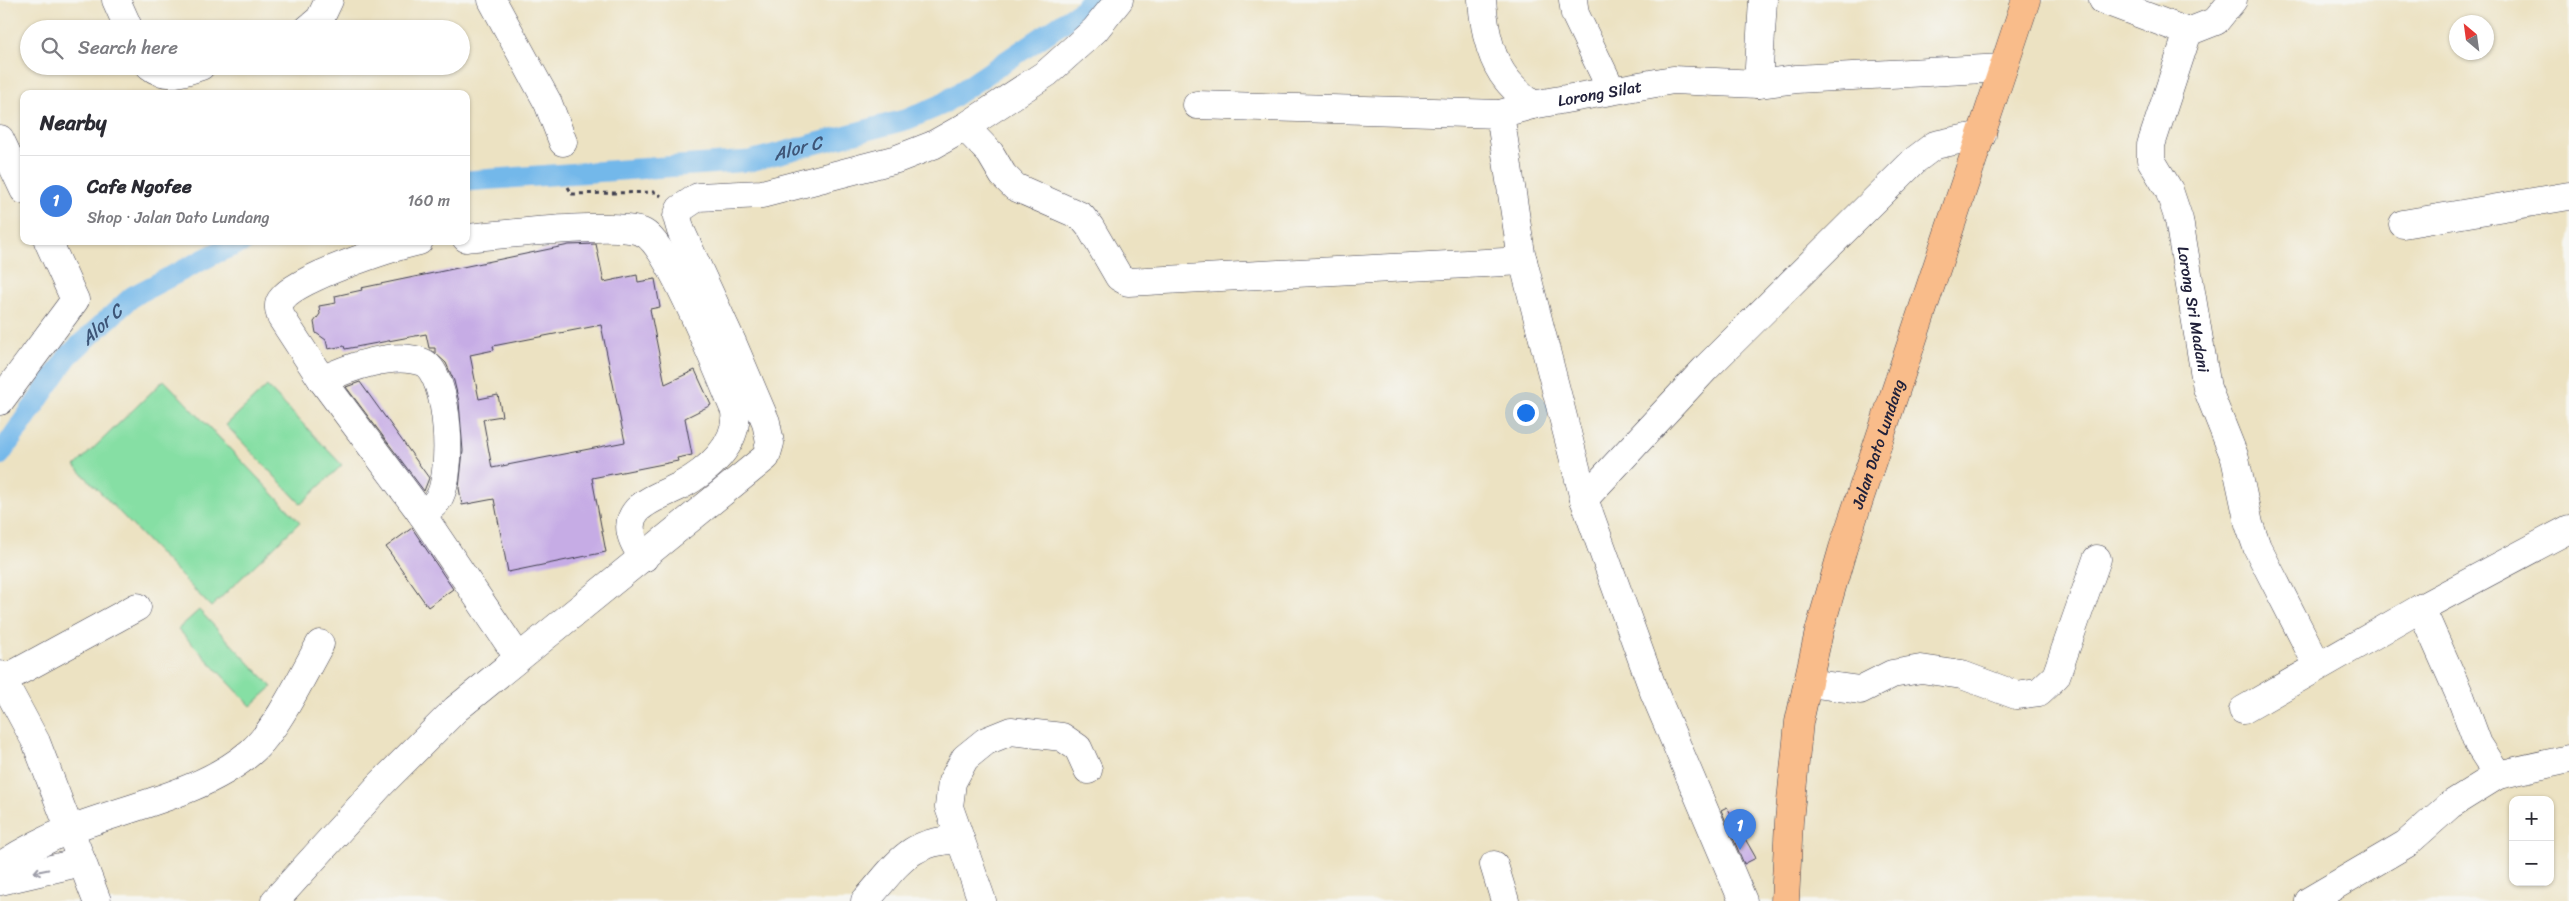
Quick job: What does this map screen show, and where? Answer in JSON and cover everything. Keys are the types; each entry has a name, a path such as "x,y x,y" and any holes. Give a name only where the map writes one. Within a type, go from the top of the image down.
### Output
{"main road":[{"name":"Jalan Dato Lundang","path":"1783,900 1799,722 1842,548 2026,0"}],"street":[{"path":"116,0 125,20"},
{"path":"319,20 329,0"},
{"path":"492,0 548,103 563,142"},
{"path":"275,901 456,709 766,457 770,443 766,422 681,231 677,217 680,209 698,197 762,194 898,159 965,127 1047,73 1073,53 1120,0"},
{"path":"1482,0 1483,15 1492,52 1507,80 1532,105"},
{"path":"1573,0 1576,14 1611,90"},
{"path":"1758,84 1763,0"},
{"path":"2103,0 2188,32 2216,21 2233,0"},
{"name":"Lorong Sri Madani","path":"2188,32 2151,145 2151,160 2168,190 2179,220 2207,388 2235,458 2249,524 2257,547 2318,666"},
{"name":"Lorong Silat","path":"1197,105 1500,114 1532,105 1673,80 1758,84 1796,79 2003,68"},
{"path":"1500,114 1523,262 1584,499 1654,692 1743,901"},
{"path":"965,127 990,153 1003,175 1015,187 1081,216 1090,226 1119,277 1128,282 1523,262"},
{"path":"1584,499 1705,369 1915,160 1935,145 1982,135"},
{"path":"0,139 20,182"},
{"path":"2403,224 2569,196"},
{"path":"470,238 598,228 636,230 651,238 678,282 735,411 736,422 731,439 719,456 683,484 636,511 630,522 632,542 644,558"},
{"path":"0,401 75,300 50,245"},
{"path":"404,245 312,279 292,290 281,299 278,309 281,317 322,380 420,513 518,657"},
{"path":"322,380 366,363 402,359 424,362 437,377 441,388 448,443 445,475 437,502 420,513"},
{"path":"2243,710 2421,608 2569,529"},
{"path":"1808,683 1860,690 1892,674 1921,669 1962,675 2016,695 2039,692 2056,676 2097,559"},
{"path":"97,901 71,829 36,742 2,678 137,607"},
{"path":"2421,608 2461,698 2478,744 2498,775"},
{"path":"0,866 71,829 146,806 223,772 252,752 272,727 320,644"},
{"path":"982,901 949,807 952,782 965,758 986,741 1011,731 1062,737 1078,748 1088,770"},
{"path":"2309,901 2406,844 2450,805 2498,775 2569,759"},
{"path":"865,901 910,851 930,842 960,840"},
{"path":"0,881 82,862"},
{"path":"1494,864 1505,901"}],"path":[{"path":"568,187 572,194 656,192 680,209"}],"green space":[{"path":"164,380 300,522 211,607 75,466"},
{"path":"267,386 342,465 301,504 226,425"},
{"path":"199,610 272,687 251,706 178,629"}],"building":[{"path":"596,244 604,282 637,275 638,282 655,279 660,307 650,309 665,384 695,370 711,405 685,418 692,455 677,458 678,461 592,478 606,552 508,572 494,499 462,505 459,488 463,451 459,402 454,381 446,363 435,353 435,348 429,348 426,334 345,349 344,346 328,349 326,340 316,333 314,322 320,314 319,306 336,303 335,296 362,290 361,288 569,245","holes":["601,325 625,442 492,468 483,419 502,416 498,395 479,399 470,355 494,350 493,346"]},
{"path":"360,382 429,478 424,491 346,387"},
{"path":"412,528 453,589 428,607 386,547"},
{"path":"1727,807 1756,858 1744,864 1721,810"}],"waterway":[{"name":"Alor C","path":"470,181 750,161 908,119 941,105 1082,10 1090,0"},
{"name":"Alor C","path":"0,455 68,356 133,296 235,245"}],"place":[{"name":"Cafe Ngofee","path":"1740,850"}]}
